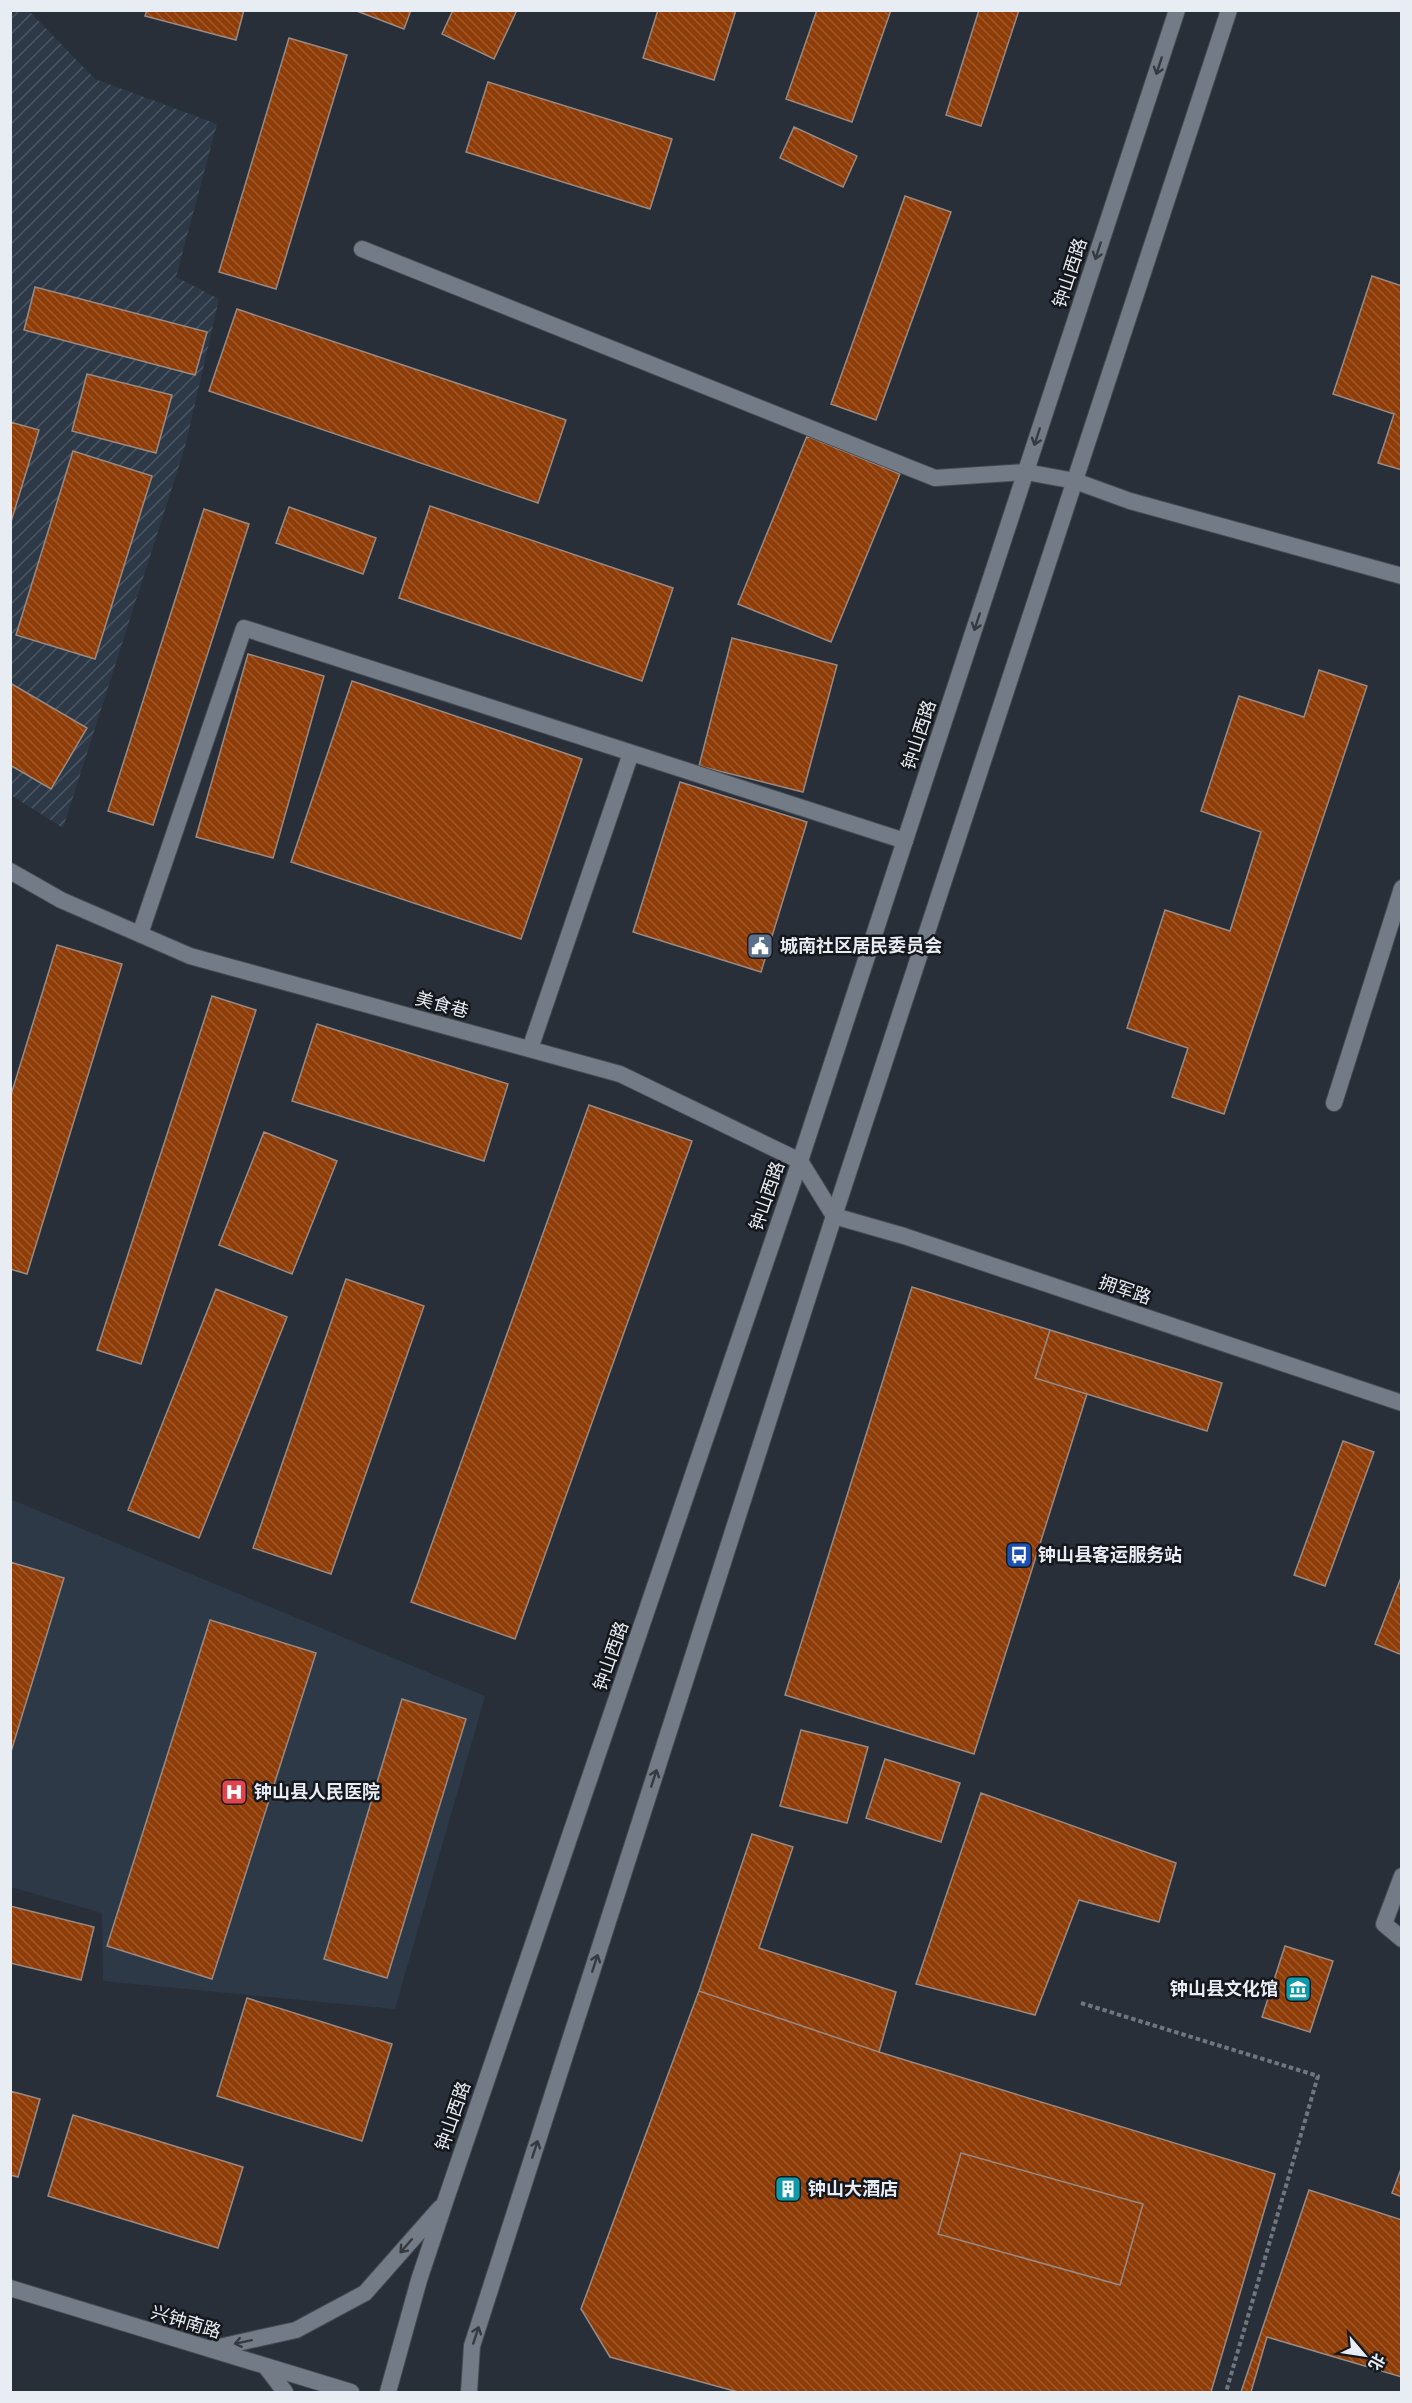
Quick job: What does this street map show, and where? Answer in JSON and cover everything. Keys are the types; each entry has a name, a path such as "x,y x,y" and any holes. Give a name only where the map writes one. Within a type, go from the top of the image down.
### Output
{"main road":[{"name":"钟山西路","path":"388,2392 419,2280 800,1161 1177,10"},
{"path":"469,2392 472,2346 834,1216 1229,10"},
{"path":"362,249 936,478 1026,472 1075,481 1130,501 1401,576"},
{"path":"140,934 244,628 905,841"},
{"path":"530,1049 631,753"},
{"name":"美食巷","path":"10,871 61,900 190,956 620,1074 800,1161"},
{"path":"1334,1103 1401,888"},
{"path":"800,1161 834,1216"},
{"name":"拥军路","path":"834,1216 904,1236 1401,1403"},
{"path":"1401,1876 1384,1924 1401,1939"},
{"path":"207,2349 296,2330 365,2293 445,2202"},
{"name":"兴钟南路","path":"10,2288 351,2392"},
{"path":"266,2367 285,2392"}],"path":[{"path":"1082,2003 1318,2076 1226,2392"}],"shaded area":[{"path":"10,11 29,11 95,79 217,124 176,277 219,299 185,447 63,828 11,795"},
{"name":"钟山县人民医院","path":"10,1499 485,1696 395,2009 103,1981 102,1913 11,1887"}],"building":[{"path":"147,10 244,10 236,40 145,16"},
{"path":"354,10 411,10 404,29"},
{"path":"453,10 517,10 494,59 442,34"},
{"path":"658,10 736,10 714,80 643,58"},
{"path":"817,10 891,10 852,122 786,99"},
{"path":"979,10 1019,10 981,126 946,115"},
{"path":"289,38 347,55 276,289 219,272"},
{"path":"488,82 672,139 650,209 466,152"},
{"path":"794,127 857,156 843,187 780,158"},
{"path":"905,196 951,212 876,420 831,404"},
{"path":"1372,276 1402,286 1402,470 1378,463 1394,414 1333,394"},
{"path":"35,287 207,332 195,375 24,330"},
{"path":"237,309 566,420 538,503 209,391"},
{"path":"87,374 172,395 156,453 72,431"},
{"path":"10,422 39,430 10,525"},
{"path":"807,436 900,474 831,642 738,604"},
{"path":"73,451 152,476 95,659 16,635"},
{"path":"430,506 673,588 642,681 399,598"},
{"path":"289,507 376,538 363,574 276,543"},
{"path":"204,509 249,524 153,825 108,811"},
{"path":"732,638 837,665 803,792 699,766"},
{"path":"248,654 324,676 273,858 196,837"},
{"path":"1319,670 1367,686 1224,1114 1172,1097 1188,1048 1127,1028 1165,910 1230,931 1261,832 1201,811 1239,696 1304,717"},
{"path":"352,681 582,759 521,939 291,862"},
{"path":"10,683 87,728 51,789 10,765"},
{"path":"680,782 807,822 761,972 633,932"},
{"path":"57,945 122,964 27,1274 10,1269 10,1098"},
{"path":"212,996 256,1010 141,1364 97,1350"},
{"path":"317,1024 508,1084 484,1161 292,1101"},
{"path":"589,1105 692,1141 515,1639 411,1602"},
{"path":"264,1132 337,1161 292,1274 219,1245"},
{"path":"346,1279 424,1306 331,1574 253,1548"},
{"path":"912,1287 1050,1330 1035,1378 1087,1394 974,1754 785,1695"},
{"path":"216,1289 287,1317 199,1538 128,1510"},
{"path":"1050,1330 1222,1383 1207,1431 1035,1378"},
{"path":"1343,1441 1374,1452 1325,1586 1294,1575"},
{"path":"10,1562 64,1578 10,1755"},
{"path":"1402,1575 1402,1655 1375,1644"},
{"path":"210,1620 316,1653 212,1979 107,1946"},
{"path":"402,1699 466,1719 387,1978 324,1959"},
{"path":"801,1730 868,1747 847,1823 780,1806"},
{"path":"885,1759 960,1783 941,1842 866,1818"},
{"path":"981,1793 1176,1863 1159,1922 1079,1900 1035,2015 916,1984"},
{"path":"752,1834 793,1847 759,1948 896,1992 879,2052 699,1991"},
{"path":"10,1906 94,1927 81,1980 10,1963"},
{"name":"钟山县文化馆","path":"1285,1946 1333,1961 1310,2032 1262,2017"},
{"name":"钟山大酒店","path":"699,1991 879,2052 1275,2174 1211,2392 738,2392 610,2357 581,2309","holes":["961,2153 1143,2204 1120,2285 938,2234"]},
{"path":"247,1998 392,2044 362,2141 217,2096"},
{"path":"10,2091 40,2099 18,2177 10,2175"},
{"path":"73,2115 243,2167 218,2248 48,2196"},
{"path":"961,2153 1143,2204 1120,2285 938,2234"},
{"path":"1402,2166 1402,2197 1392,2193"},
{"path":"1309,2190 1402,2220 1402,2392 1241,2392"},
{"path":"1267,2337 1402,2377 1402,2392 1251,2392"}],"place":[{"name":"城南社区居民委员会","path":"760,946"},
{"name":"钟山县客运服务站","path":"1019,1555"},
{"name":"钟山县人民医院","path":"234,1792"},
{"name":"钟山县文化馆","path":"1298,1989"},
{"name":"钟山大酒店","path":"788,2189"}]}
